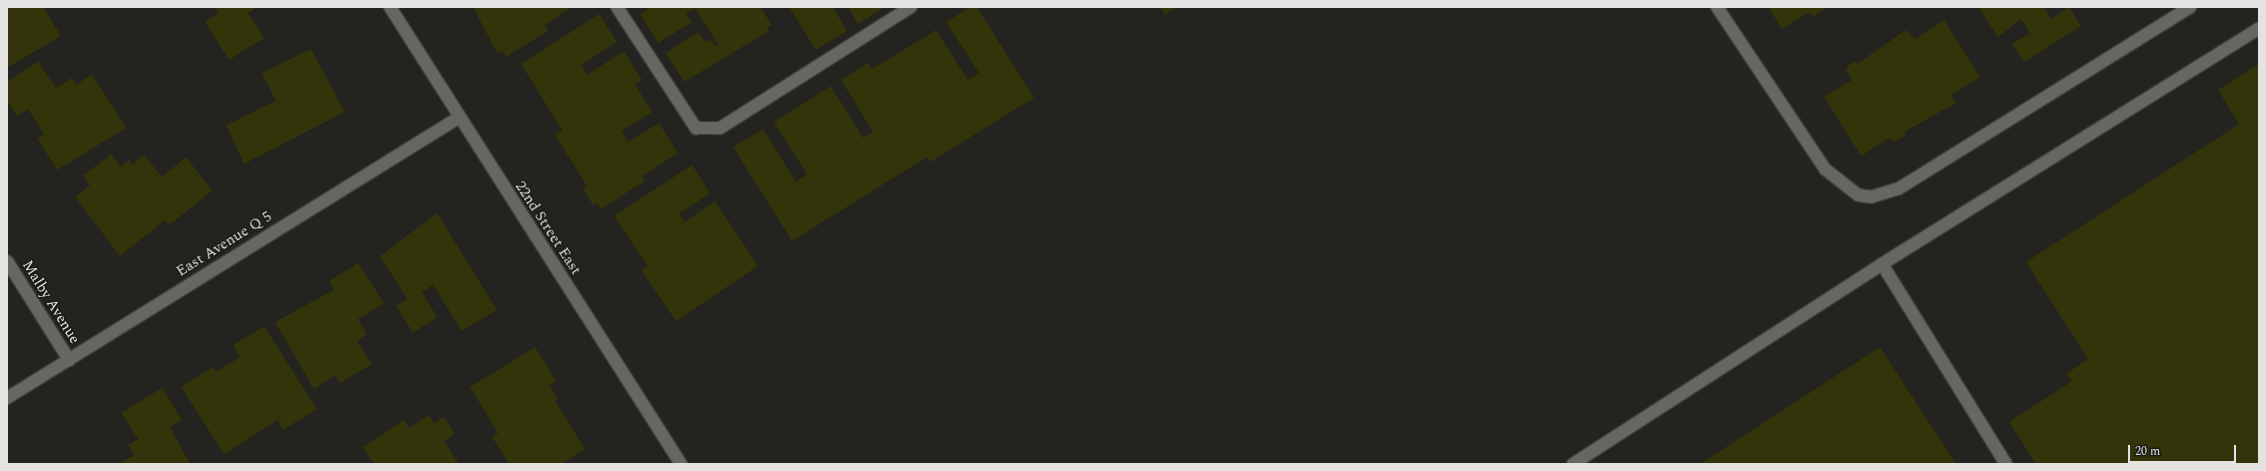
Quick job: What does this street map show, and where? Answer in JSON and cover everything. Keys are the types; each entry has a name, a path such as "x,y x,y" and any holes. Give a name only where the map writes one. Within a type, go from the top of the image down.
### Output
{"street":[{"name":"22nd Street East","path":"390,7 458,118 681,464"},
{"path":"617,7 696,128 720,128 911,7"},
{"path":"1717,7 1824,169 1858,195 1871,197 1898,189 2190,7"},
{"path":"1573,464 1882,264 2259,28"},
{"name":"East Avenue Q 5","path":"7,398 458,118"},
{"name":"Malby Avenue","path":"7,261 69,360"},
{"path":"1882,264 2006,464"}],"building":[{"path":"7,7 43,7 61,36 7,68"},
{"path":"215,7 257,7 248,13 264,38 229,60 205,22 218,13"},
{"path":"473,7 572,7 545,25 548,31 506,57 502,50 497,53"},
{"path":"646,7 760,7 772,25 767,28 769,31 684,82 666,53 698,32 705,42 710,39 715,46 718,44 695,8 686,13 692,22 658,43 640,14 648,10"},
{"path":"789,7 833,7 847,31 816,50"},
{"path":"848,7 885,7 858,24"},
{"path":"970,7 977,7 1034,98 930,162 927,157 792,241 733,147 763,129 796,182 807,174 774,122 831,86 863,138 873,132 841,80 868,63 872,69 936,30 968,80 979,73 946,22"},
{"path":"1160,7 1178,7 1165,15"},
{"path":"1768,7 1824,7 1825,9 1814,16 1808,13 1782,29"},
{"path":"1978,7 2044,7 2051,19 2069,7 2081,26 2024,62 2012,44 2030,33 2021,19 1998,37"},
{"path":"599,14 617,42 581,65 587,75 624,51 642,80 635,84 652,112 622,131 628,142 659,123 678,153 642,176 645,181 601,209 597,203 593,205 583,189 587,186 555,135 562,130 521,64"},
{"path":"1944,20 1980,77 1951,95 1956,103 1904,132 1906,135 1895,142 1889,138 1861,156 1824,97 1852,80 1846,70 1848,66 1855,61 1857,64 1906,30 1915,39"},
{"path":"311,49 345,112 244,164 226,125 276,101 262,73"},
{"path":"38,61 56,88 71,78 76,85 92,74 126,128 57,170 37,138 44,134 28,109 17,116 7,101 7,82"},
{"path":"2259,64 2259,464 2036,464 2009,422 2072,381 2066,374 2088,359 2026,262 2239,124 2218,90"},
{"path":"111,154 121,167 129,160 132,165 144,155 162,177 186,157 212,191 169,225 165,220 120,256 75,197 90,185 83,176"},
{"path":"692,165 710,193 679,214 685,222 715,201 758,266 676,321 641,270 648,266 614,216"},
{"path":"437,213 497,310 462,331 433,285 422,292 437,317 413,333 396,306 407,299 380,256"},
{"path":"358,263 384,303 358,319 367,334 357,341 372,364 340,383 335,375 314,389 275,322 334,290 329,281"},
{"path":"264,326 317,409 283,430 278,420 224,454 181,387 213,367 216,372 240,357 233,345"},
{"path":"535,347 556,381 549,385 558,399 555,401 585,449 562,464 509,464 492,437 498,433 470,387"},
{"path":"1880,347 1956,464 1700,464"},
{"path":"162,388 182,420 170,427 190,464 119,464 134,455 128,445 138,439 121,413"},
{"path":"429,415 434,423 444,417 455,434 444,441 459,464 374,464 363,447 404,420 409,428"}]}
